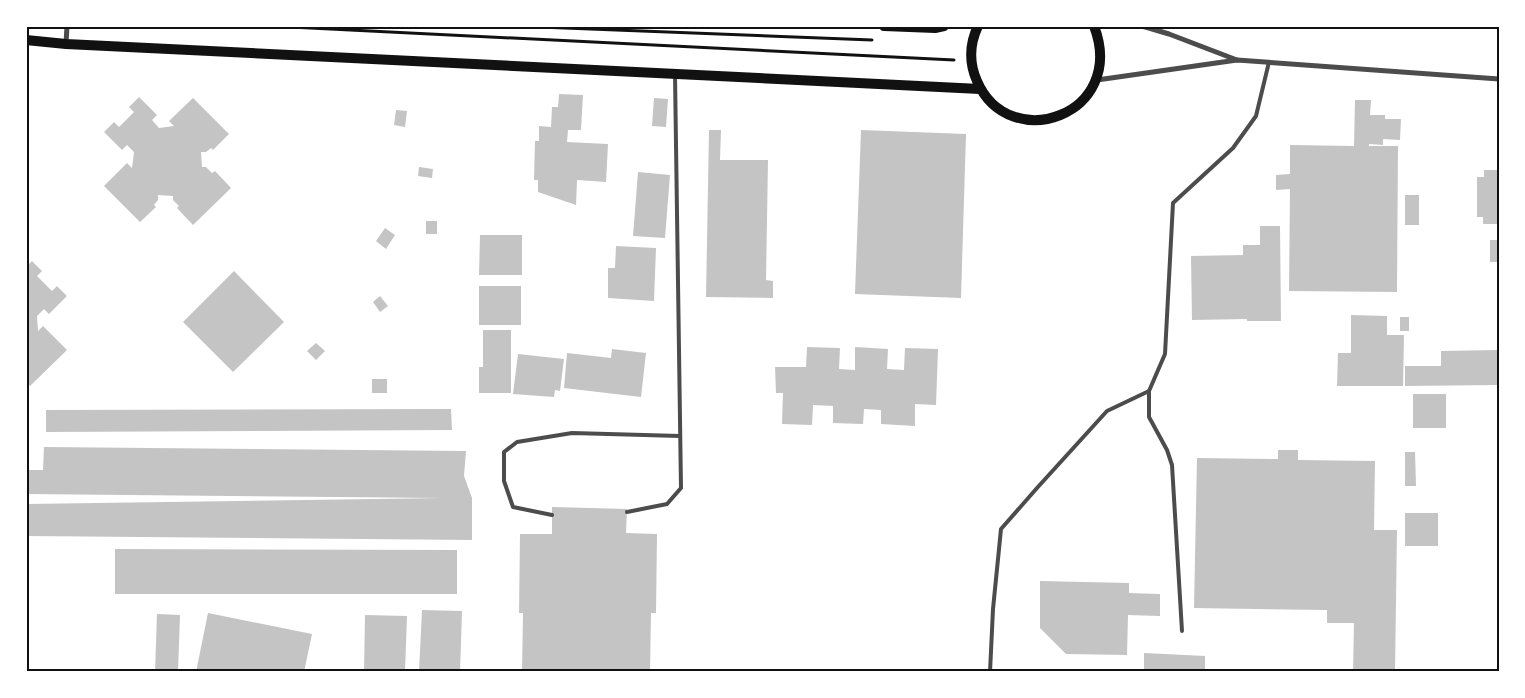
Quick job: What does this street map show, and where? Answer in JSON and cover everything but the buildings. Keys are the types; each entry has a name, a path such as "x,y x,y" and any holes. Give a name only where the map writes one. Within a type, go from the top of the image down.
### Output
{"main road":[{"path":"884,26 935,28 944,26"},
{"path":"978,26 972,43 971,61 980,89 994,105 1011,116 1031,120 1052,119 1070,111 1086,97 1097,80 1101,60 1100,41 1094,26"},
{"path":"26,40 66,44 980,89"}],"street":[{"path":"66,44 68,26"},
{"path":"1142,26 1169,34 1237,60"},
{"path":"1097,80 1237,60 1499,79"}],"lane":[{"path":"1182,631 1172,465 1168,450 1149,417 1148,391 1165,354 1173,203 1233,148 1256,116 1269,62"},
{"path":"627,512 667,504 681,488 675,74"},
{"path":"990,672 993,609 1001,530 1107,411 1148,391"},
{"path":"552,515 513,507 504,481 504,452 517,442 572,433 680,436"}],"path":[{"path":"270,26 971,61"},
{"path":"514,26 874,40"}]}
